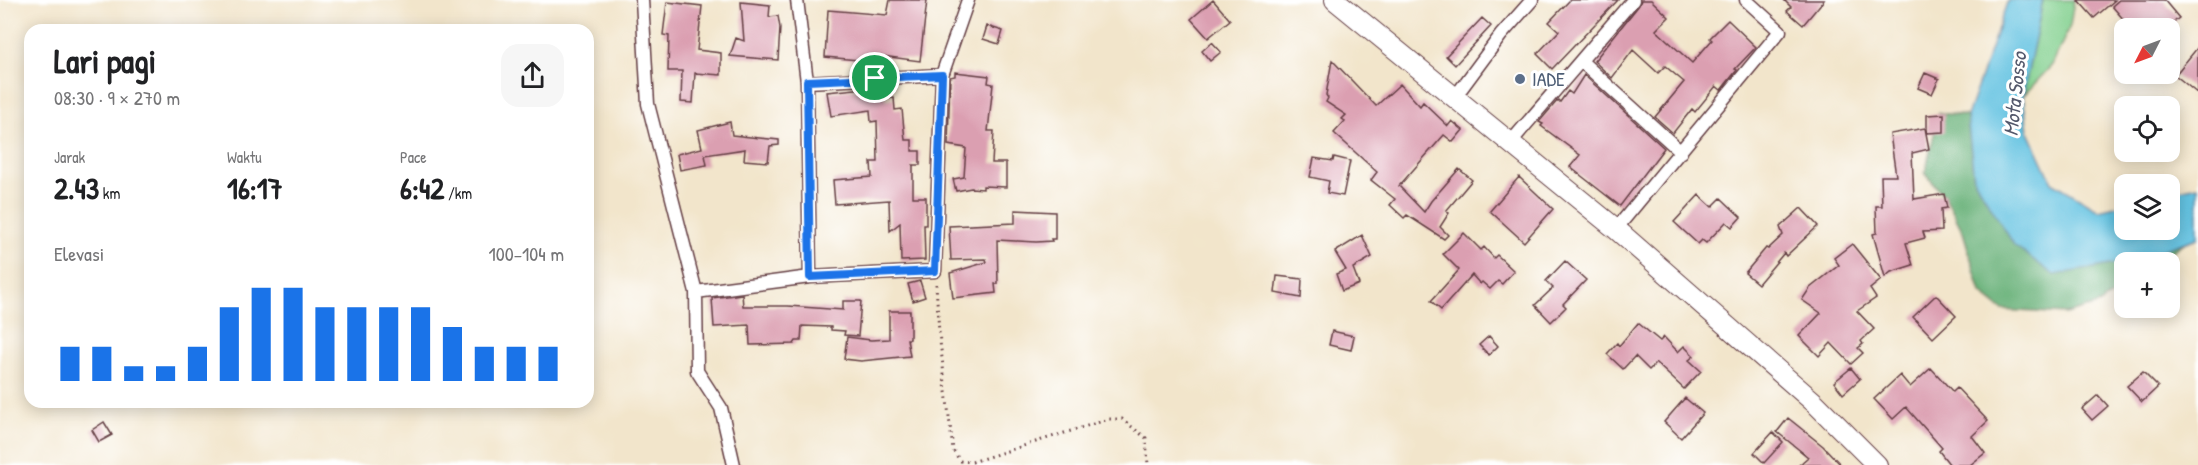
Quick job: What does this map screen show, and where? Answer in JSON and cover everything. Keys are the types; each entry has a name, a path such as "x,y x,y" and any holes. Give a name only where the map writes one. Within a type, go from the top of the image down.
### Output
{"main road":[{"path":"1335,0 1616,229 1815,404 1877,465"}],"street":[{"path":"642,0 648,104 696,292 697,371 721,408 734,465"},
{"path":"797,0 807,81 810,277"},
{"path":"696,292 810,277 935,271 942,75 968,0"},
{"path":"1455,97 1501,35 1532,0"},
{"path":"1510,143 1634,0"},
{"path":"1616,229 1780,31 1746,0"},
{"path":"1581,61 1681,152"},
{"path":"807,81 942,75"}],"path":[{"path":"935,271 939,333 953,450 960,461 972,462 1109,419 1122,418 1146,438 1148,465"}],"green space":[{"path":"2043,0 2074,0 2070,26 2052,65 2023,96"},
{"path":"1939,113 1967,116 1974,180 2114,259 2114,294 2100,304 2066,314 2002,310 1981,293 1963,232 1945,197 1925,173"},
{"path":"2187,241 2171,252 2155,252"}],"water":[{"name":"Mota Sosso","path":"2008,0 2043,0 2023,96 2028,130 2052,182 2099,210 2114,206 2114,240 2180,240 2180,190 2198,186 2198,238 2155,252 2114,252 2114,264 2054,275 2014,245 1974,179 1967,116"}],"building":[{"path":"890,0 927,0 920,61 882,56 881,62 825,57 828,10 887,15"},
{"path":"1213,0 1230,20 1208,38 1191,19"},
{"path":"1570,0 1618,0 1552,69 1537,54 1559,31 1549,22"},
{"path":"1641,0 1651,0 1669,17 1656,30 1692,63 1712,40 1710,38 1728,20 1756,47 1735,69 1737,70 1721,90 1716,86 1695,112 1692,109 1673,133 1655,117 1684,82 1665,66 1658,73 1633,50 1612,78 1594,61"},
{"path":"1784,0 1824,0 1803,25 1787,11 1791,7"},
{"path":"2078,0 2115,0 2094,18"},
{"path":"2119,0 2164,0 2179,18 2122,18 2112,6"},
{"path":"667,2 702,6 697,50 721,53 721,75 695,73 693,103 681,102 682,71 668,71 669,36 663,35"},
{"path":"741,2 770,5 769,17 778,16 780,28 778,60 730,56 736,38 744,41"},
{"path":"1482,18 1491,26 1455,65 1446,56"},
{"path":"987,26 1003,31 999,44 983,39"},
{"path":"1212,42 1221,52 1210,61 1202,51"},
{"path":"2198,47 2198,94 2180,79 2180,69"},
{"path":"1332,60 1376,106 1400,84 1420,106 1423,102 1448,126 1452,121 1463,130 1453,142 1444,135 1399,186 1424,212 1459,169 1472,180 1446,211 1449,213 1440,227 1448,235 1444,239 1407,215 1404,218 1390,205 1395,199 1371,180 1377,172 1334,133 1345,121 1342,119 1346,115 1326,102"},
{"path":"955,72 989,76 988,83 993,84 988,131 994,131 992,163 1006,163 1006,187 983,186 983,189 971,188 956,191 953,179 964,177 966,148 948,145 950,77 955,76"},
{"path":"1925,73 1939,79 1932,94 1918,88"},
{"path":"1584,75 1664,148 1620,206 1570,167 1580,155 1541,126 1543,124 1539,122 1568,91 1572,94"},
{"path":"875,87 877,95 885,95 885,99 894,98 895,110 902,109 905,140 912,140 912,151 920,151 920,165 913,165 913,197 926,197 925,260 901,261 900,223 890,231 889,200 835,204 833,180 872,177 871,162 878,162 877,121 871,122 870,110 831,116 827,92"},
{"path":"1944,114 1944,132 1927,133 1927,115"},
{"path":"730,122 732,135 779,140 779,145 770,146 768,162 744,160 745,149 705,155 707,165 680,170 677,154 702,148 698,130"},
{"path":"1925,128 1929,149 1912,153 1914,199 1944,194 1947,208 1941,209 1942,231 1923,232 1925,238 1906,243 1913,265 1891,272 1885,277 1873,234 1877,233 1876,206 1882,206 1881,176 1896,176 1890,134"},
{"path":"1334,157 1350,161 1343,196 1327,193 1329,181 1310,177 1314,158 1333,161"},
{"path":"1519,177 1553,209 1524,242 1490,211"},
{"path":"1699,195 1712,207 1721,198 1741,217 1732,227 1726,222 1706,243 1702,240 1698,244 1674,222"},
{"path":"1801,208 1818,226 1786,256 1784,253 1758,284 1745,273 1766,248 1768,249 1783,235 1780,227"},
{"path":"1015,210 1055,212 1055,239 1036,242 997,240 998,284 995,284 996,293 953,298 950,273 987,262 986,259 951,260 949,226 1015,223"},
{"path":"1464,233 1481,250 1484,247 1494,258 1497,255 1514,271 1502,284 1498,281 1490,289 1482,282 1480,284 1472,275 1441,310 1431,301 1459,270 1443,254"},
{"path":"1362,235 1372,257 1353,268 1359,284 1342,291 1336,274 1346,270 1335,252"},
{"path":"1852,244 1881,280 1870,289 1876,298 1857,311 1874,329 1861,341 1863,344 1858,348 1863,353 1851,364 1831,343 1819,356 1799,336 1821,313 1802,300 1810,288 1839,265 1834,258"},
{"path":"1565,261 1586,280 1563,304 1566,307 1551,322 1535,305 1553,288 1546,281"},
{"path":"1277,276 1302,279 1301,298 1275,293"},
{"path":"920,281 925,297 913,301 908,284"},
{"path":"742,294 743,306 843,310 843,301 861,301 858,336 844,335 845,331 831,330 831,327 802,326 801,341 796,341 794,344 750,345 749,325 714,327 712,298"},
{"path":"1936,295 1956,316 1933,338 1913,317"},
{"path":"889,311 910,311 910,339 907,339 910,356 861,361 844,359 847,337 871,340 889,339"},
{"path":"1638,323 1660,341 1664,337 1678,352 1684,346 1694,356 1689,360 1701,371 1684,389 1656,363 1649,370 1635,356 1623,369 1607,354 1617,343 1619,346"},
{"path":"1332,331 1354,336 1351,350 1329,345"},
{"path":"1489,336 1498,346 1489,355 1479,345"},
{"path":"1851,368 1860,379 1843,394 1834,382"},
{"path":"1931,368 1953,392 1957,388 1988,421 1972,436 1985,453 1970,465 1950,465 1939,451 1942,448 1906,407 1893,419 1874,399 1900,375 1910,387"},
{"path":"2143,372 2158,387 2142,402 2127,386"},
{"path":"2098,395 2108,406 2092,420 2082,409"},
{"path":"1685,398 1703,413 1681,438 1664,422"},
{"path":"1788,418 1823,446 1841,465 1799,465 1808,457 1777,432"},
{"path":"104,422 112,435 99,442 92,430"},
{"path":"1773,432 1783,442 1764,463 1754,453"}],"place":[{"name":"IADE","path":"1520,79"}],"route":[{"path":"942,75 935,271 810,277 807,81 875,78 942,75"}]}
